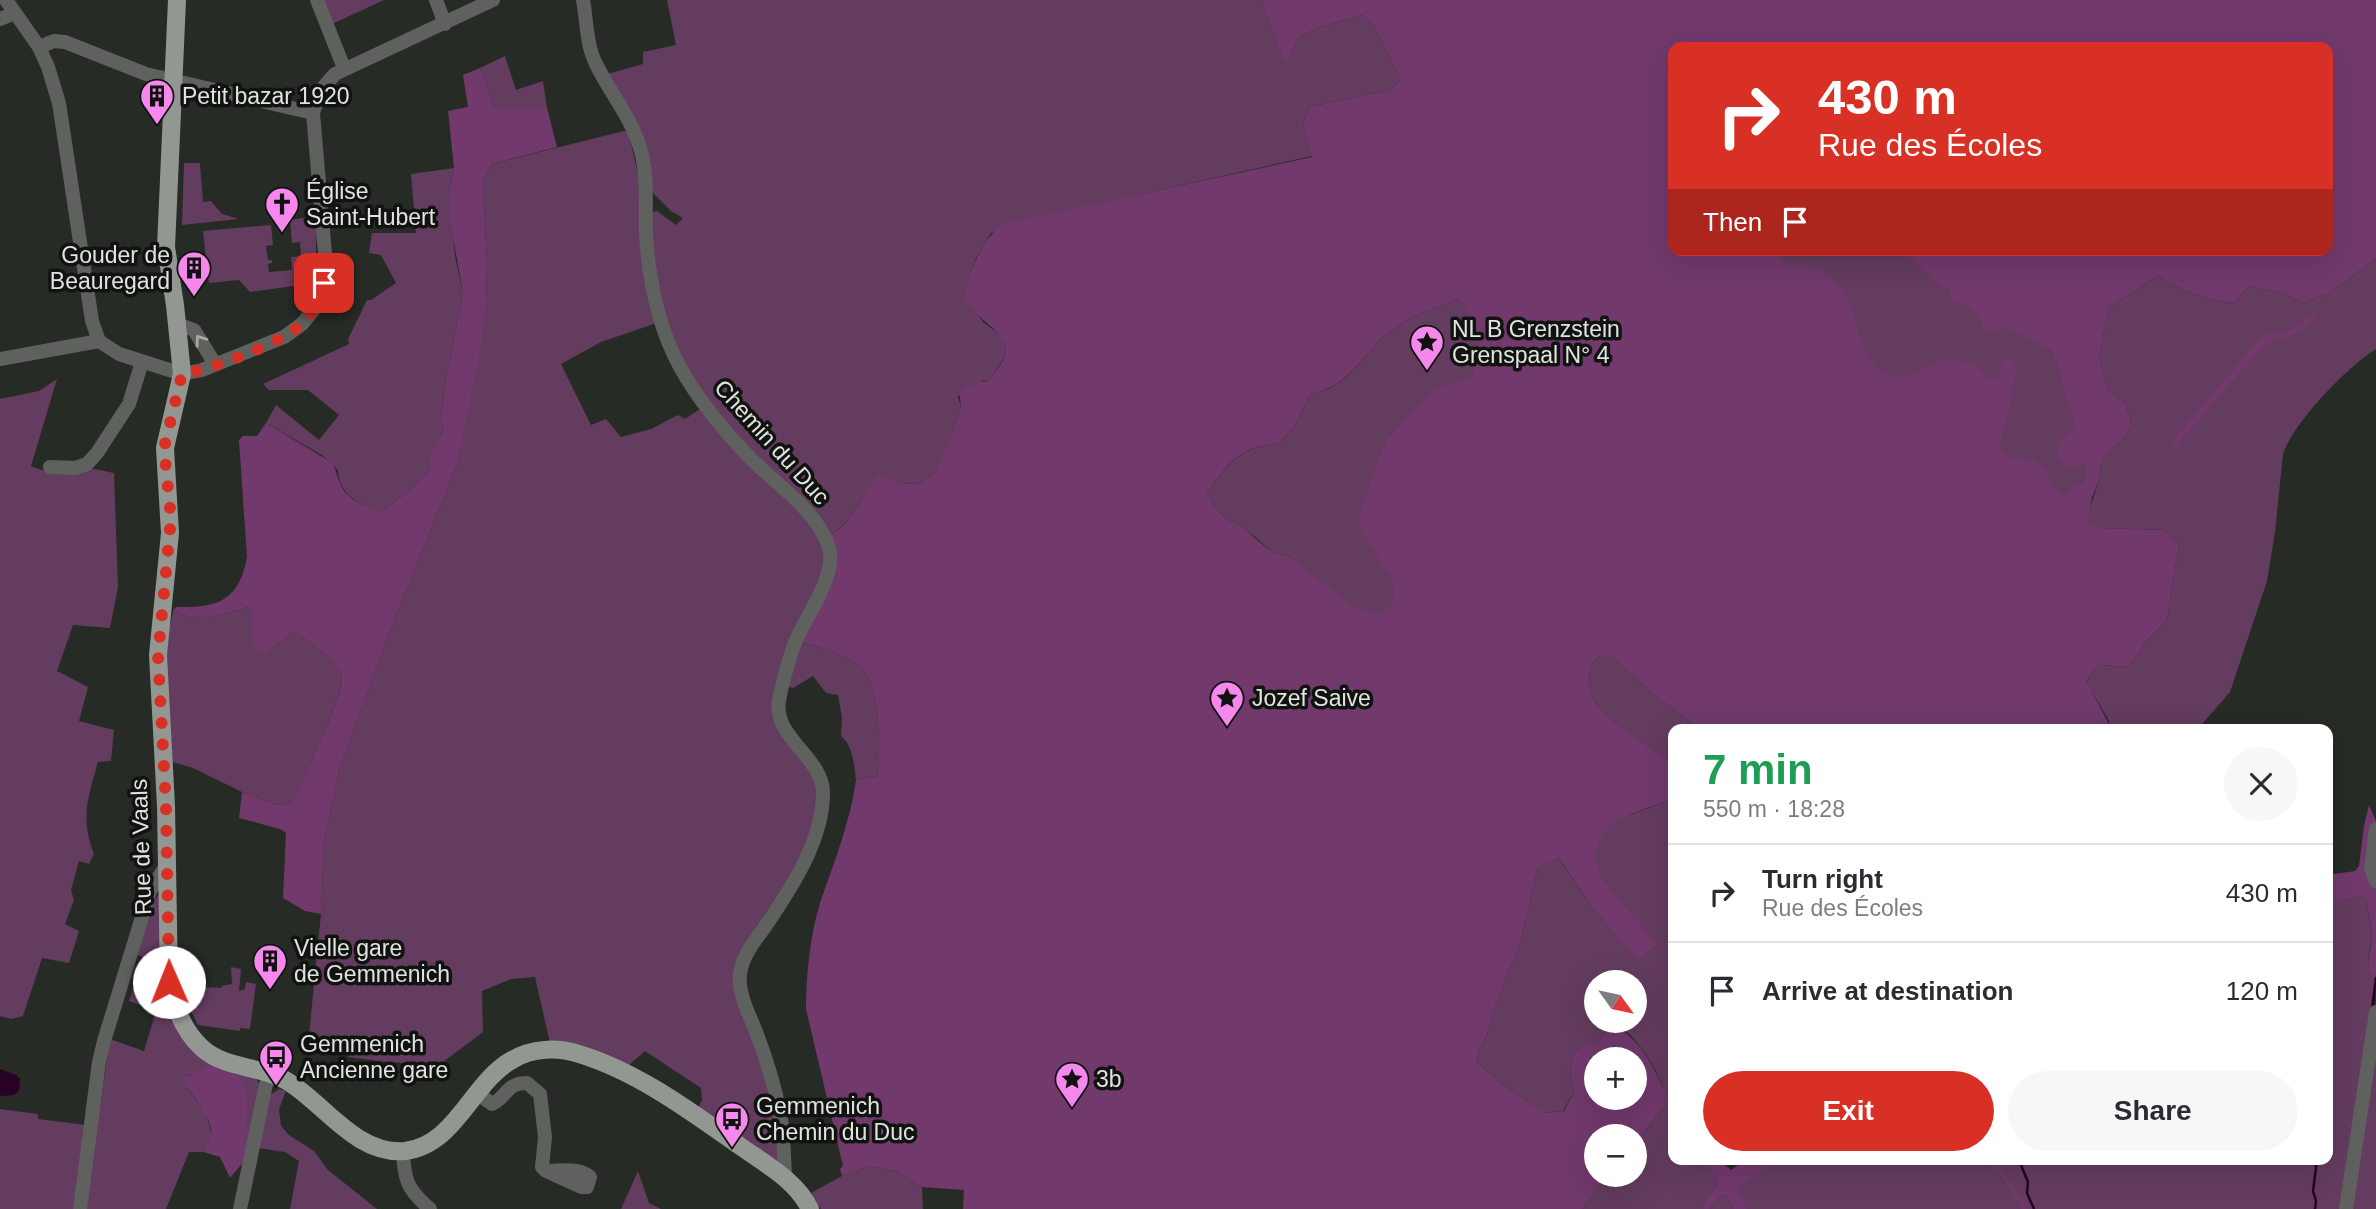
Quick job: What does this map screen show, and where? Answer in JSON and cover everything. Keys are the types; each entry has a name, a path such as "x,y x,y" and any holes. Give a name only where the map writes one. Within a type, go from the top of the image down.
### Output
{"main road":[{"name":"Rue de Vaals","path":"177,0 166,247 182,374 164,448 171,518 158,656 169,982 176,1009 184,1025 209,1054 294,1085 371,1146 403,1151"},
{"path":"403,1151 437,1138 499,1068 523,1055 548,1049 578,1054 652,1088 785,1178 810,1209"}],"street":[{"path":"6,0 38,47 48,67 58,103 92,321 99,341 109,349 182,374 284,337 302,324 321,296 326,265 313,113 320,91 344,68 493,0"},
{"path":"317,0 344,68"},
{"path":"436,0 445,24"},
{"name":"Chemin du Duc","path":"583,0 593,58 626,113 640,151 647,188 646,237 650,272 669,346 681,369 706,404 751,459 802,505 829,546 830,561 825,582 794,645 778,710 786,730 818,774 823,793 819,820 794,882 748,953 740,972 746,1005 759,1039 780,1114 785,1178"},
{"path":"0,19 15,13"},
{"path":"38,47 54,41 65,43 146,74 313,113"},
{"path":"177,324 194,330 215,364"},
{"path":"0,359 99,341"},
{"path":"50,467 75,468 87,464 97,453 129,404 142,362"},
{"path":"2376,829 2371,868 2376,881"},
{"path":"80,1209 104,1041 150,891 167,864"},
{"path":"2346,1209 2376,1012"},
{"path":"240,1209 266,1084 272,1075"},
{"path":"477,1093 492,1104 509,1088 519,1083 527,1083 540,1094 545,1137 541,1164 546,1171"},
{"path":"403,1151 404,1168 412,1194 430,1209"}],"shaded area":[{"path":"323,0 384,0 332,24"},
{"path":"667,0 1261,0 1285,63 1300,36 1320,27 1362,15 1374,25 1401,81 1389,90 1310,107 1303,123 1312,156 1070,210 991,233 976,258 963,293 983,322 1002,336 1006,347 1003,359 990,380 979,382 976,386 965,386 958,397 961,406 959,416 936,471 921,484 899,483 878,474 850,517 828,536 737,439 685,368 660,305 650,218 653,212 657,211 676,225 683,218 671,211 651,191 607,74 643,64 643,52 676,45"},
{"path":"1261,0 2376,0 2376,259 2327,294 2302,303 2285,294 2250,286 2234,303 2223,302 2194,294 2158,276 2109,307 2099,357 2107,389 2125,403 2132,425 2121,442 2108,452 2101,462 2099,481 2092,497 2087,523 2100,528 2165,530 2179,545 2167,620 2148,639 2129,667 2102,665 2094,668 2087,682 2109,724 1693,724 1651,692 1611,656 1599,656 1596,659 1591,666 1589,680 1591,694 1598,706 1608,717 1668,760 1668,801 1629,815 1616,823 1605,832 1598,843 1596,857 1600,875 1657,945 1637,960 1596,912 1558,857 1538,867 1520,944 1498,998 1477,1062 1504,1086 1544,1113 1564,1111 1574,1092 1570,1068 1574,1053 1585,1044 1597,1043 1606,1033 1625,1033 1640,1047 1584,1047 1584,1110 1647,1110 1647,1057 1667,1096 1667,1103 1647,1129 1647,1124 1584,1124 1584,1187 1600,1187 1582,1209 963,1209 964,1190 922,1187 895,1171 870,1166 842,1176 840,1169 843,1166 806,1009 808,969 820,903 846,827 856,780 877,776 879,734 872,687 859,665 839,654 797,641 821,595 828,536 844,525 878,473 899,483 920,484 935,472 959,416 959,391 965,386 976,386 977,381 990,380 1003,360 1006,347 1002,339 973,310 963,293 988,238 1002,224 1312,157 1303,123 1310,107 1389,90 1401,81 1374,25 1362,15 1320,27 1300,36 1285,64","holes":["1668,42 2333,42 2333,256 1910,256 1929,276 1948,289 1954,302 1973,311 1983,329 1992,331 2005,327 2051,349 2075,427 2058,444 2059,458 2068,467 2075,467 2081,462 2085,464 2087,474 2084,482 2072,482 2070,491 2063,495 2051,485 2046,470 2035,460 2010,458 1999,446 2016,370 2011,360 2006,358 1997,380 1990,379 1974,363 1946,359 1936,361 1915,373 1896,376 1882,371 1872,362 1843,290 1829,276 1811,268 1784,263 1779,256 1668,256","1458,299 1476,323 1478,352 1473,377 1434,390 1387,440 1357,521 1391,576 1395,597 1380,615 1352,606 1290,557 1273,552 1244,528 1225,518 1214,506 1207,493 1228,465 1254,448 1278,444 1296,424 1311,393 1324,390 1345,378 1379,341 1396,327"]},
{"path":"1740,0 2376,0 2376,256 2326,291 2302,300 2285,290 2252,283 2248,284 2233,302 2194,292 2158,273 2140,287 2106,306 2093,362 2100,386 2123,405 2128,424 2104,455 2098,466 2098,481 2089,510 2099,481 2101,462 2108,452 2121,442 2132,425 2125,403 2107,389 2099,357 2109,307 2158,276 2194,294 2223,302 2234,303 2250,286 2285,294 2302,303 2327,294 2376,259 2376,349 2351,368 2323,396 2289,441 2283,454 2267,581 2230,692 2202,724 2110,724 2087,683 2094,668 2102,665 2129,667 2148,639 2167,620 2179,545 2165,530 2100,528 2087,524 2100,531 2164,532 2176,546 2164,617 2126,664 2098,661 2090,668 2085,683 2103,724 1701,724 1654,690 1612,654 1603,652 1587,665 1586,692 1600,715 1668,764 1668,798 1611,822 1668,801 1668,1165 1708,1165 1718,1184 1707,1197 1702,1209 1582,1209 1600,1187 1647,1187 1647,1129 1667,1103 1663,1086 1647,1057 1647,1047 1640,1047 1627,1033 1647,1033 1647,970 1584,970 1584,1033 1606,1033 1597,1043 1585,1045 1574,1053 1570,1068 1574,1092 1563,1111 1543,1113 1504,1086 1477,1062 1498,998 1520,944 1538,867 1557,856 1596,912 1637,959 1652,949 1637,958 1558,854 1537,866 1529,889 1518,943 1496,997 1486,1034 1470,1065 1544,1118 1567,1114 1577,1093 1574,1078 1577,1062 1584,1052 1584,1110 1647,1110 1647,1064 1660,1096 1658,1104 1642,1124 1584,1124 1584,1187 1594,1187 1577,1209 964,1209 965,1189 927,1186 929,1162 1016,1138 1126,1080 1156,1056 1183,996 1174,951 1173,928 1198,887 1202,871 1209,773 1212,689 1210,674 1217,640 1224,630 1239,619 1277,611 1287,604 1305,570 1290,557 1273,552 1244,528 1225,518 1207,493 1236,458 1254,448 1278,444 1296,424 1311,393 1324,390 1345,378 1379,341 1396,327 1458,299 1471,315 1668,88 1668,256 2333,256 2333,42 1705,42","holes":["1596,849 1596,865 1600,875 1656,945 1655,946 1598,876 1595,865"]},
{"path":"505,56 516,90 543,81 547,108 495,108 480,68"},
{"path":"480,68 495,108 547,108 557,147 491,164 483,183 486,307 478,364 457,465 388,636 339,771 324,842 321,914 305,911 283,898 286,833 239,818 242,792 277,805 292,803 331,716 338,697 341,673 327,656 293,631 267,654 252,645 252,612 247,607 200,617 173,611 176,607 215,603 224,599 238,584 247,557 239,440 243,436 257,436 266,423 331,462 347,494 363,505 382,511 412,489 431,467 429,456 443,432 441,417 444,390 463,293 450,220 449,191 454,168 448,111 468,107 463,75"},
{"path":"628,130 643,196 657,323 601,342 561,364 591,425 606,419 621,437 651,429 678,415 685,419 703,407 808,517 828,559 775,698 815,775 818,797 815,821 794,871 739,960 777,1115 780,1163 698,1108 702,1100 701,1088 645,1051 628,1066 550,1043 535,977 511,979 482,991 483,1032 439,1065 348,1057 348,1044 309,1035 321,914 324,842 339,771 388,636 457,465 486,307 483,183 491,164"},
{"path":"184,163 200,163 203,202 211,201 222,214 239,219 182,225"},
{"path":"454,168 449,191 455,256 463,293 444,390 441,417 443,432 430,456 431,467 412,489 382,511 352,498 342,486 338,470 322,455 266,423 276,405 319,440 339,415 308,390 269,390 263,384 349,344 348,339 367,300 396,283 381,255 369,253 372,233 416,233 411,174"},
{"path":"317,216 315,283 250,292 239,280 209,283 203,231 271,225 273,245 266,246 268,260 272,260 272,263 268,264 269,272 292,270 291,257 301,256 300,242 292,243 290,220"},
{"path":"2316,313 2317,318 2302,331 2266,344 2174,448 2171,443 2261,336 2290,330"},
{"path":"57,379 31,466 48,471 97,469 114,473 118,587 110,628 73,625 57,671 88,687 79,721 114,730 111,761 98,762 87,808 87,829 94,854 89,864 79,861 71,890 74,900 65,924 79,931 69,963 42,958 23,1016 11,1019 0,1016 0,399 39,391"},
{"path":"247,607 252,612 268,653 293,631 327,656 341,672 338,697 331,716 292,803 277,805 242,792 193,768 169,761 164,654 173,611 200,617"},
{"path":"797,641 847,658 859,665 866,674 872,687 878,718 877,776 856,780 850,750 841,736 842,718 838,695 826,693 813,676 793,688 784,686"},
{"path":"1599,656 1611,656 1651,692 1693,724 1668,724 1668,760 1608,717 1598,706 1591,694 1589,680 1594,661"},
{"path":"2369,805 2376,821 2372,840 2373,885 2376,889 2374,976 2371,975 2368,964 2372,935 2367,900 2360,895 2333,904 2333,874 2355,871 2359,866"},
{"path":"160,894 180,1030 256,1078 260,1086 252,1136 246,1120 246,1093 239,1078 225,1069 214,1067 188,1075 188,1089 206,1114 212,1135 210,1146 203,1152 189,1152 166,1209 85,1209 110,1039 144,1051 156,1011 129,1001 143,957 138,955 146,922 155,899"},
{"path":"2360,895 2367,900 2372,933 2368,960 2371,971 2376,975 2343,1209 1748,1209 1735,1189 1774,1165 2333,1165 2333,904"},
{"path":"231,967 241,969 239,991 245,989 246,982 256,984 250,1029 240,1028 240,1031 198,1025 183,995 197,988 221,988 232,984"},
{"path":"2376,1032 2376,1209 2348,1209"},
{"path":"1612,1033 1624,1034 1634,1047 1600,1047"},
{"path":"211,1061 237,1075 243,1081 247,1093 247,1125 252,1136 246,1159 230,1178 220,1157 203,1152 212,1134 210,1125 183,1080"},
{"path":"0,1069 20,1079 19,1091 14,1095 0,1096"},
{"path":"279,1089 286,1091 279,1109 281,1126 289,1135 314,1151 328,1170 377,1209 290,1209 299,1161 285,1152 258,1148 270,1095"},
{"path":"0,1109 38,1114 38,1119 86,1125 76,1209 0,1209"},
{"path":"1708,1165 1725,1165 1731,1170 1738,1165 1774,1165 1736,1189 1748,1209 1733,1209 1728,1198 1722,1195 1710,1209 1702,1209 1707,1197 1718,1184"},
{"path":"1995,1165 1998,1165 2028,1209 2022,1209"},
{"path":"870,1166 895,1171 922,1187 923,1209 821,1209 811,1193 842,1176"},
{"path":"638,1171 649,1203 661,1209 621,1209"},
{"path":"1722,1195 1728,1198 1733,1209 1710,1209"}],"waterway":[{"path":"2372,1009 2376,978"},
{"path":"2021,1165 2028,1182 2027,1193 2034,1209"},
{"path":"2315,1209 2313,1191 2316,1165"}],"place":[{"name":"Petit bazar 1920","path":"157,126"},
{"name":"Église Saint-Hubert","path":"282,234"},
{"name":"Gouder de Beauregard","path":"194,298"},
{"name":"NL B Grenzstein Grenspaal N° 4","path":"1427,372"},
{"name":"Jozef Saive","path":"1227,728"},
{"name":"Vielle gare de Gemmenich","path":"270,991"},
{"name":"Gemmenich Ancienne gare","path":"276,1087"},
{"name":"3b","path":"1072,1109"},
{"name":"Gemmenich Chemin du Duc","path":"732,1149"}],"route":[{"path":"169,982 166,806 158,656 171,518 164,448 167,429 182,374 202,370 284,337 302,324 315,308 324,283"}]}
